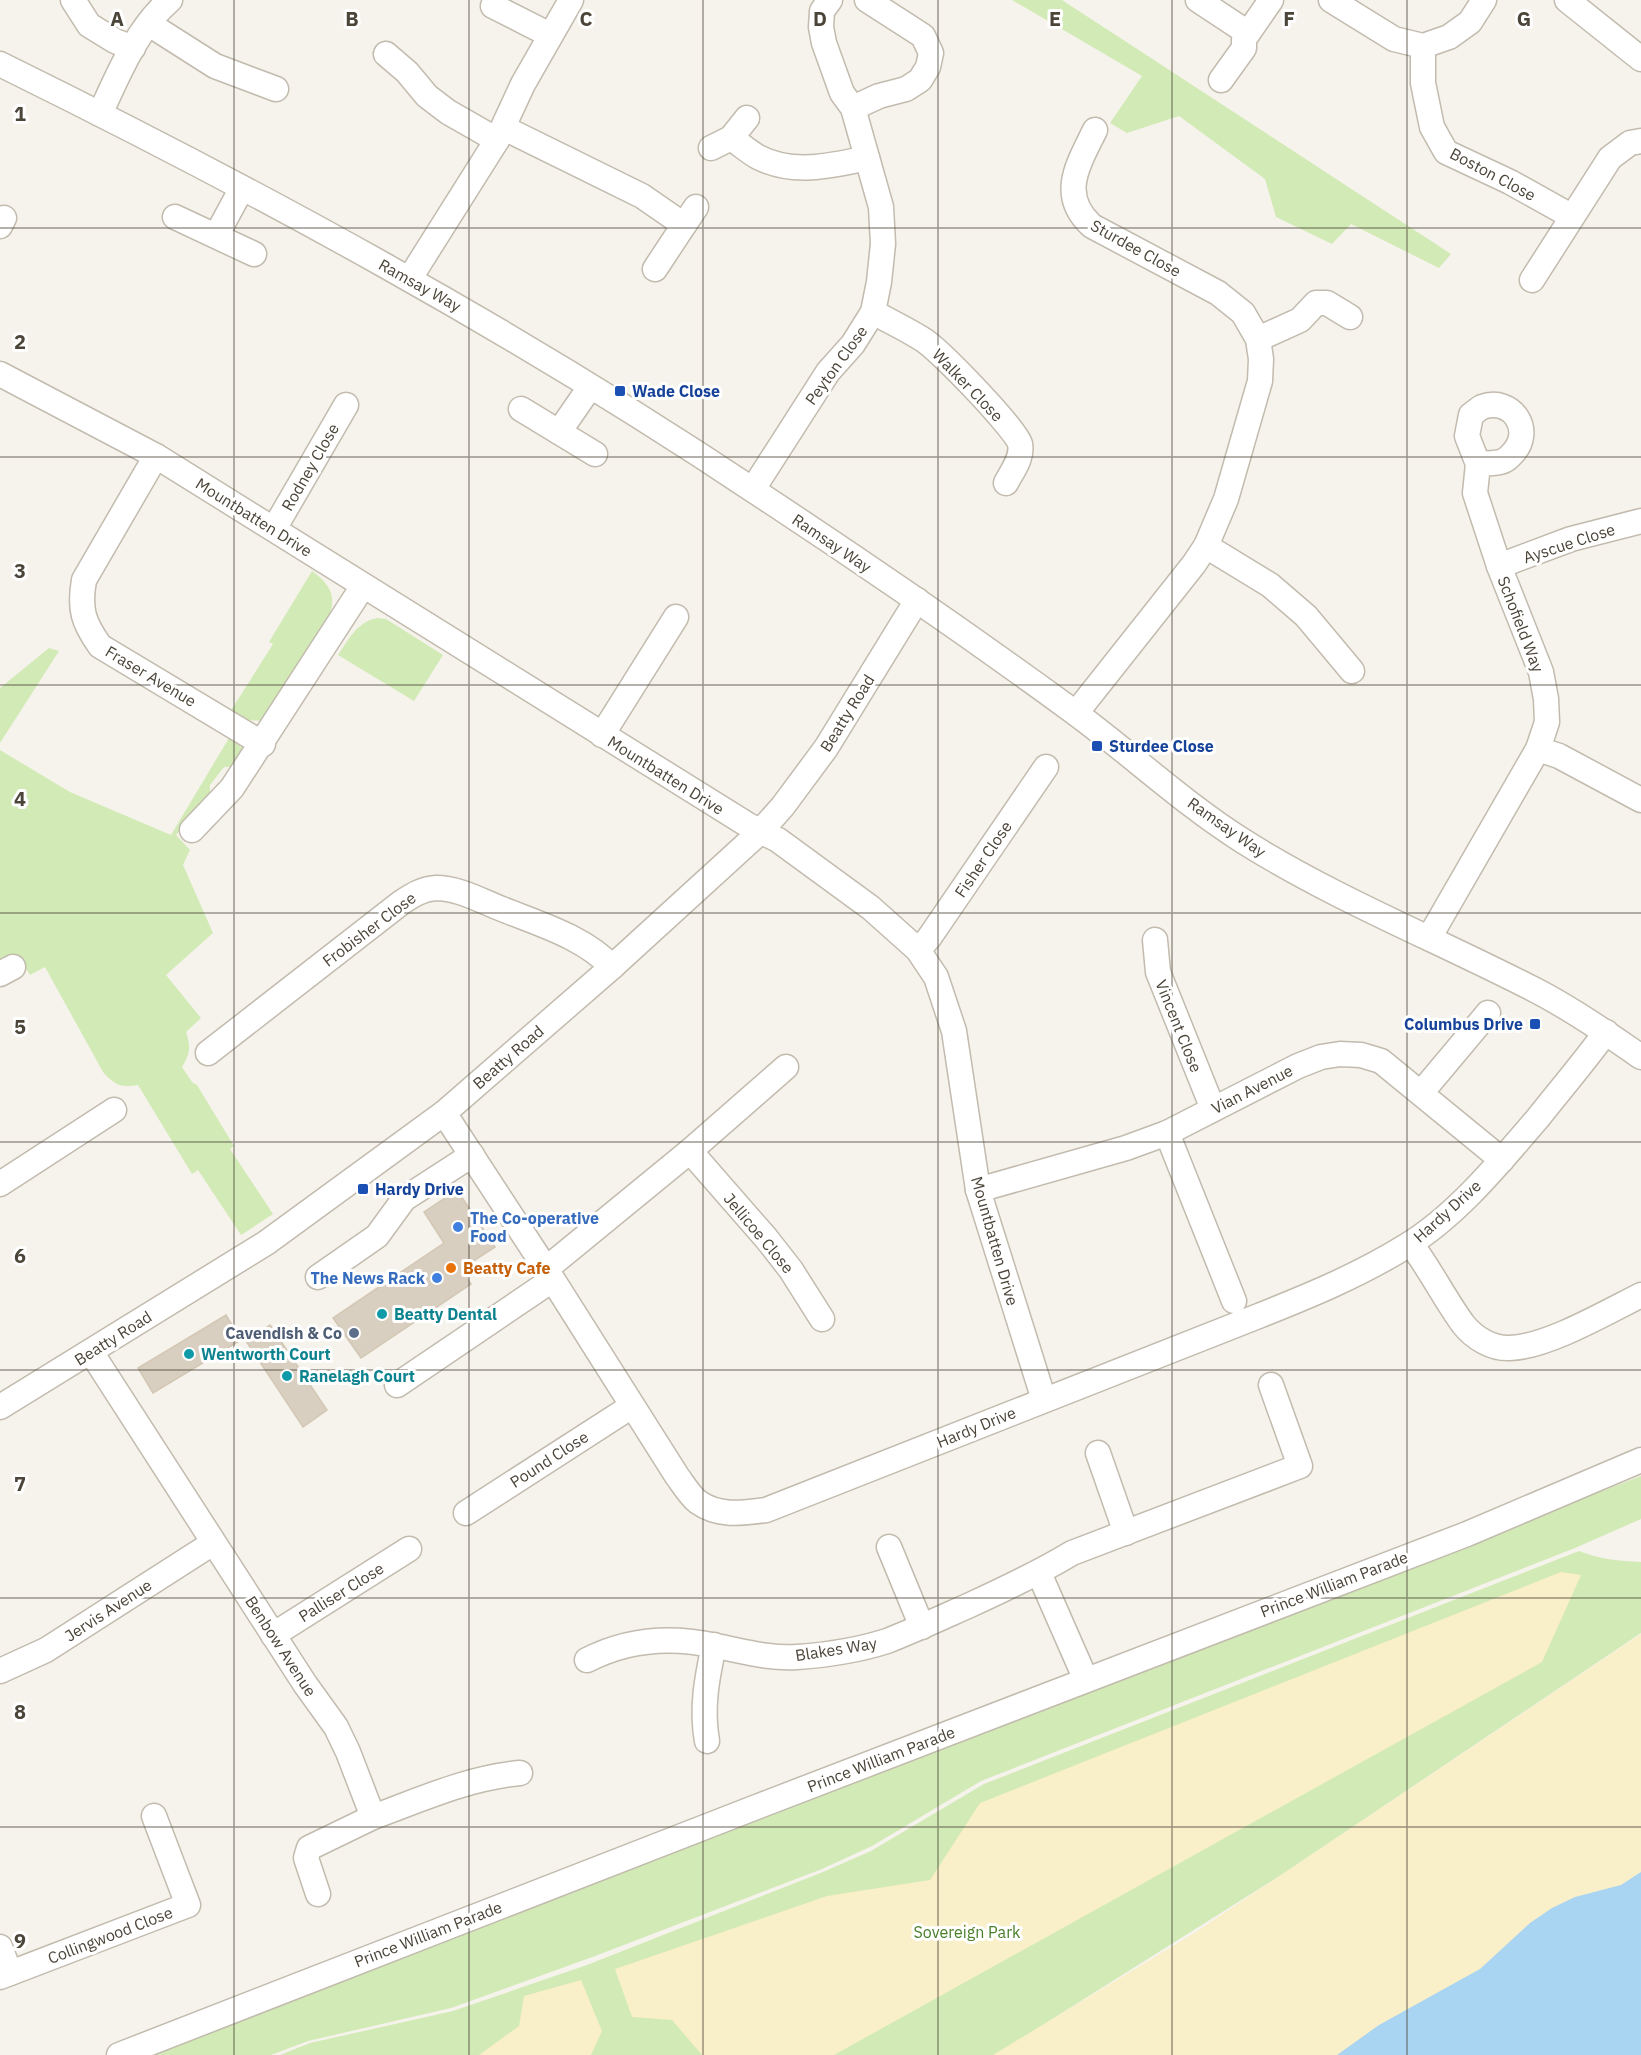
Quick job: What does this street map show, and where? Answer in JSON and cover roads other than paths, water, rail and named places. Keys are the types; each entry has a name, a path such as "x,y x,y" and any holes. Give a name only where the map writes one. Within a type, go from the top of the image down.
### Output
{"street":[{"path":"73,0 89,24 115,41 133,48"},
{"path":"100,114 133,48 149,24 170,0"},
{"path":"410,278 500,134 523,84 571,0"},
{"name":"Peyton Close","path":"753,489 828,372 853,344 873,312 879,282 883,244 881,207 853,108 842,93 824,43 821,27 822,11 830,0"},
{"path":"853,108 879,96 906,89 920,80 928,67 931,53 924,36 867,0"},
{"path":"1198,0 1246,36"},
{"path":"1221,80 1244,48 1246,36 1271,0"},
{"path":"1331,0 1394,39 1423,46 1449,38 1470,22 1484,0"},
{"path":"1567,0 1641,59"},
{"path":"494,6 550,35"},
{"path":"149,24 214,66 276,89"},
{"name":"Boston Close","path":"1423,46 1423,83 1432,127 1446,152 1510,182 1571,216"},
{"path":"386,54 407,72 427,96 448,112 690,216 655,269"},
{"name":"Ramsay Way","path":"0,64 242,188 410,278 493,327 753,489 917,600 1076,713 1241,840 1301,875 1538,992 1606,1032 1641,1057"},
{"path":"747,118 721,143 786,166 811,169 867,158"},
{"name":"Sturdee Close","path":"1076,713 1206,546 1226,499 1260,381 1261,359 1258,339 1243,313 1218,293 1092,226 1082,217 1073,194 1074,180 1078,165 1096,130"},
{"path":"1532,280 1610,158 1630,143 1641,141"},
{"path":"216,237 242,188"},
{"path":"175,217 254,254"},
{"path":"1258,339 1299,320 1316,303 1327,303 1350,316"},
{"name":"Walker Close","path":"873,312 923,339 946,358 1009,428 1020,444 1019,460 1006,483"},
{"name":"Mountbatten Drive","path":"0,374 156,456 602,735 760,832 778,840 871,908 918,950 936,977 954,1031 978,1190 1044,1400"},
{"path":"560,432 590,387"},
{"name":"Rodney Close","path":"274,529 346,405"},
{"path":"521,409 595,454"},
{"name":"Fraser Avenue","path":"156,456 84,580 81,597 82,612 88,629 100,645 262,744"},
{"name":"Schofield Way","path":"1429,938 1538,749 1547,722 1541,672 1498,566 1475,493 1478,464"},
{"name":"Ayscue Close","path":"1498,566 1571,539 1641,520"},
{"path":"1206,546 1270,585 1306,616 1352,671"},
{"path":"192,830 232,788 363,586"},
{"name":"Beatty Road","path":"0,1407 266,1243 444,1113 612,967 760,832 806,778 917,600"},
{"path":"602,735 676,617"},
{"path":"1538,749 1559,756 1641,800"},
{"name":"Fisher Close","path":"918,950 929,938 1046,767"},
{"name":"Frobisher Close","path":"208,1053 419,891 435,888 455,890 568,936 605,959 612,967"},
{"name":"Vincent Close","path":"1155,940 1158,972 1213,1109"},
{"path":"1421,1093 1488,1013"},
{"name":"Hardy Drive","path":"444,1113 677,1476 697,1501 716,1511 738,1514 766,1510 1333,1286 1411,1244 1446,1216 1502,1160 1606,1032"},
{"name":"Vian Avenue","path":"978,1190 1126,1148 1167,1132 1298,1066 1340,1054 1361,1055 1381,1061 1502,1160"},
{"path":"397,1385 549,1274 786,1067"},
{"path":"0,1184 114,1110"},
{"path":"1167,1132 1233,1301"},
{"name":"Jellicoe Close","path":"690,1151 779,1254 822,1320"},
{"path":"318,1277 376,1236 404,1199 472,1155"},
{"path":"1411,1244 1464,1326 1479,1339 1497,1347 1511,1348 1534,1344 1574,1329 1641,1295"},
{"name":"Benbow Avenue","path":"91,1352 273,1635 336,1727 373,1817"},
{"name":"Blakes Way","path":"587,1660 609,1649 651,1641 683,1641 758,1655 795,1657 843,1651 884,1642 922,1627 1039,1573 1072,1553 1300,1466 1271,1385"},
{"name":"Pound Close","path":"466,1513 632,1406"},
{"path":"1098,1453 1126,1533"},
{"name":"Prince William Parade","path":"119,2055 1467,1534 1641,1460"},
{"name":"Jervis Avenue","path":"0,1671 46,1650 213,1543"},
{"path":"889,1547 922,1627"},
{"name":"Palliser Close","path":"273,1635 409,1549"},
{"path":"1039,1573 1086,1680"},
{"path":"706,1741 703,1704 714,1645"},
{"path":"318,1894 306,1858 309,1848 373,1817 467,1782 493,1775 520,1773"},
{"name":"Collingwood Close","path":"0,1947 5,1975 188,1905 154,1816"}],"water":[{"path":"1641,1872 1641,2055 1337,2055 1379,2025 1480,1969 1530,1923 1552,1908 1575,1897 1621,1885"}],"place":[{"name":"Wade Close","path":"620,391"},
{"name":"Sturdee Close","path":"1097,746"},
{"name":"Columbus Drive","path":"1535,1024"},
{"name":"Hardy Drive","path":"363,1189"},
{"name":"The Co-operative Food","path":"458,1227"},
{"name":"Beatty Cafe","path":"451,1268"},
{"name":"The News Rack","path":"437,1278"},
{"name":"Beatty Dental","path":"382,1314"},
{"name":"Cavendish & Co","path":"354,1333"},
{"name":"Wentworth Court","path":"189,1354"},
{"name":"Ranelagh Court","path":"287,1376"}],"park label":[{"name":"Sovereign Park","path":"967,1932"}]}
